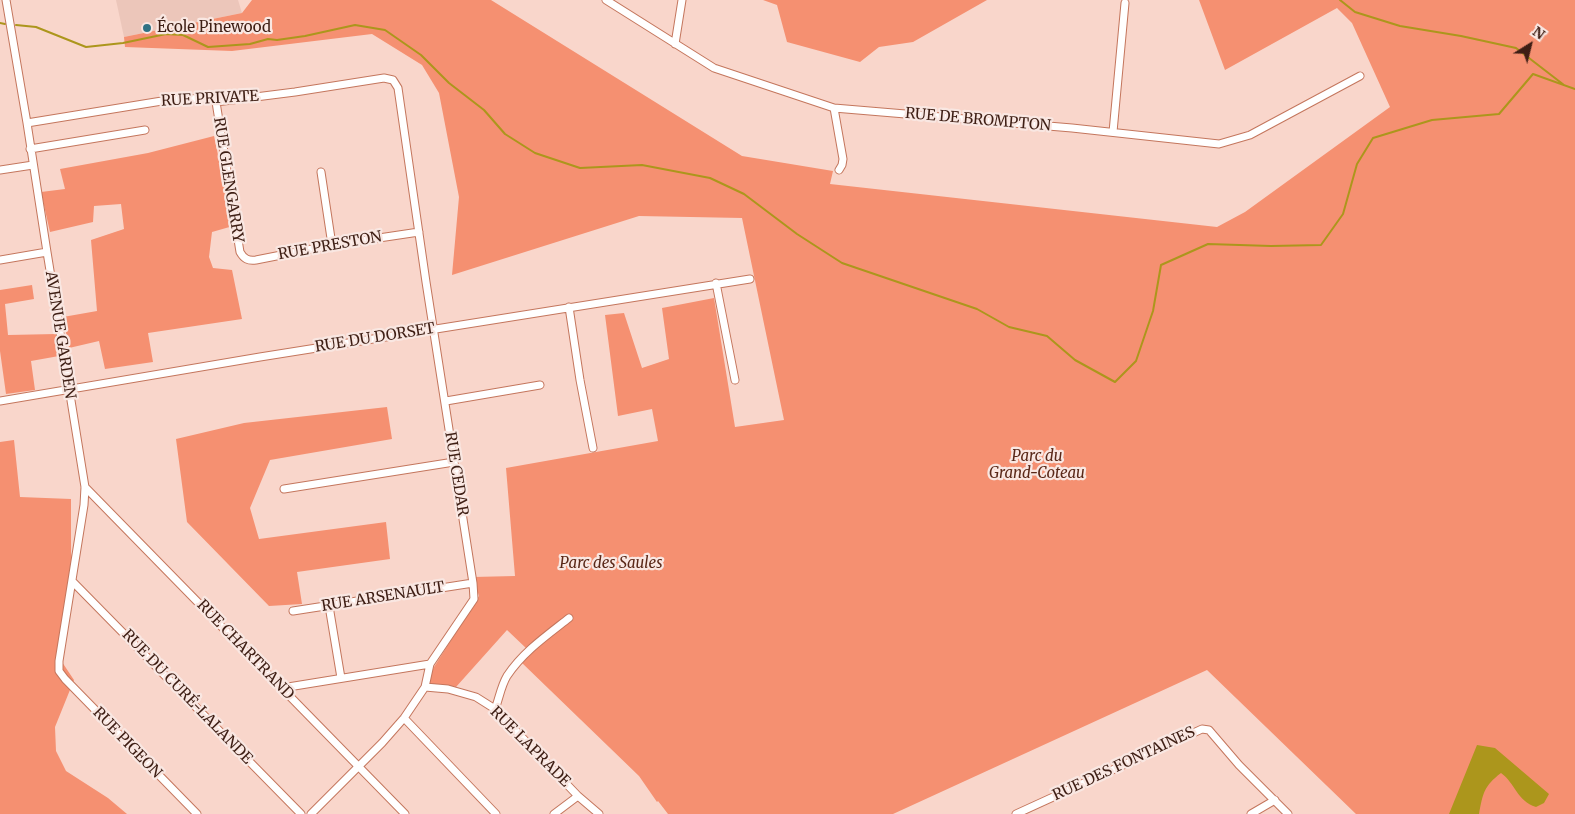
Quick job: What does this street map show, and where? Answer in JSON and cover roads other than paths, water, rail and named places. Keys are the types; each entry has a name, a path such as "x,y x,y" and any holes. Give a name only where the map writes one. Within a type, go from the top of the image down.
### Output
{"street":[{"name":"AVENUE GARDEN","path":"6,0 28,123 30,149 86,487 58,661 60,671"},
{"name":"RUE DE BROMPTON","path":"606,0 726,74 834,108 1113,132 1219,144 1250,135 1360,76"},
{"path":"675,44 682,0"},
{"path":"1113,132 1125,3"},
{"name":"RUE PRIVATE","path":"28,123 168,100 207,98 216,102 384,78 393,80"},
{"name":"RUE CEDAR","path":"311,814 358,768 404,718 425,687 430,664 474,598 398,88 393,80"},
{"name":"RUE GLENGARRY","path":"216,102 240,252 243,258"},
{"path":"834,108 842,159 842,165 839,170"},
{"path":"30,149 145,130"},
{"path":"0,170 33,164"},
{"path":"321,172 332,245"},
{"name":"RUE PRESTON","path":"243,258 246,260 256,260 332,245 419,232"},
{"path":"0,260 47,252"},
{"name":"RUE DU DORSET","path":"0,400 750,279"},
{"path":"716,283 736,380"},
{"path":"569,308 593,448"},
{"path":"446,402 540,385"},
{"path":"284,489 454,462"},
{"name":"RUE CHARTRAND","path":"86,487 358,768 405,814"},
{"name":"RUE DU CURÉ-LALANDE","path":"72,580 301,814"},
{"name":"RUE ARSENAULT","path":"293,611 473,583"},
{"path":"329,606 341,678"},
{"path":"496,709 506,677 520,659 535,644 569,618"},
{"path":"282,688 430,664"},
{"name":"RUE PIGEON","path":"60,671 65,679 196,814"},
{"name":"RUE LAPRADE","path":"425,687 448,689 476,696 496,709 578,796 598,814"},
{"path":"404,718 496,814"},
{"name":"RUE DES FONTAINES","path":"1016,814 1202,729 1208,730 1239,765 1288,814"},
{"path":"554,814 578,796"},
{"path":"1251,814 1274,800"}],"waterway":[{"path":"1340,0 1355,12 1400,26 1461,36 1516,48 1564,85"},
{"path":"0,23 5,24"},
{"path":"16,25 36,27 86,47 123,43 166,34 183,35 208,47 250,44 268,39 277,40 305,36 355,25 385,30 421,55 449,83 484,110 505,134 535,153 580,168 642,165 710,178 744,194 797,234 842,263 977,309 1009,327 1047,336 1075,360 1115,382 1136,361 1153,311 1161,265 1208,244 1321,245 1343,214 1357,164 1373,138 1432,120 1499,114 1533,74 1575,89"}],"place":[{"name":"École Pinewood","path":"147,28"}],"park label":[{"name":"Parc du Grand-Coteau","path":"1037,466"},
{"name":"Parc des Saules","path":"611,564"}]}
